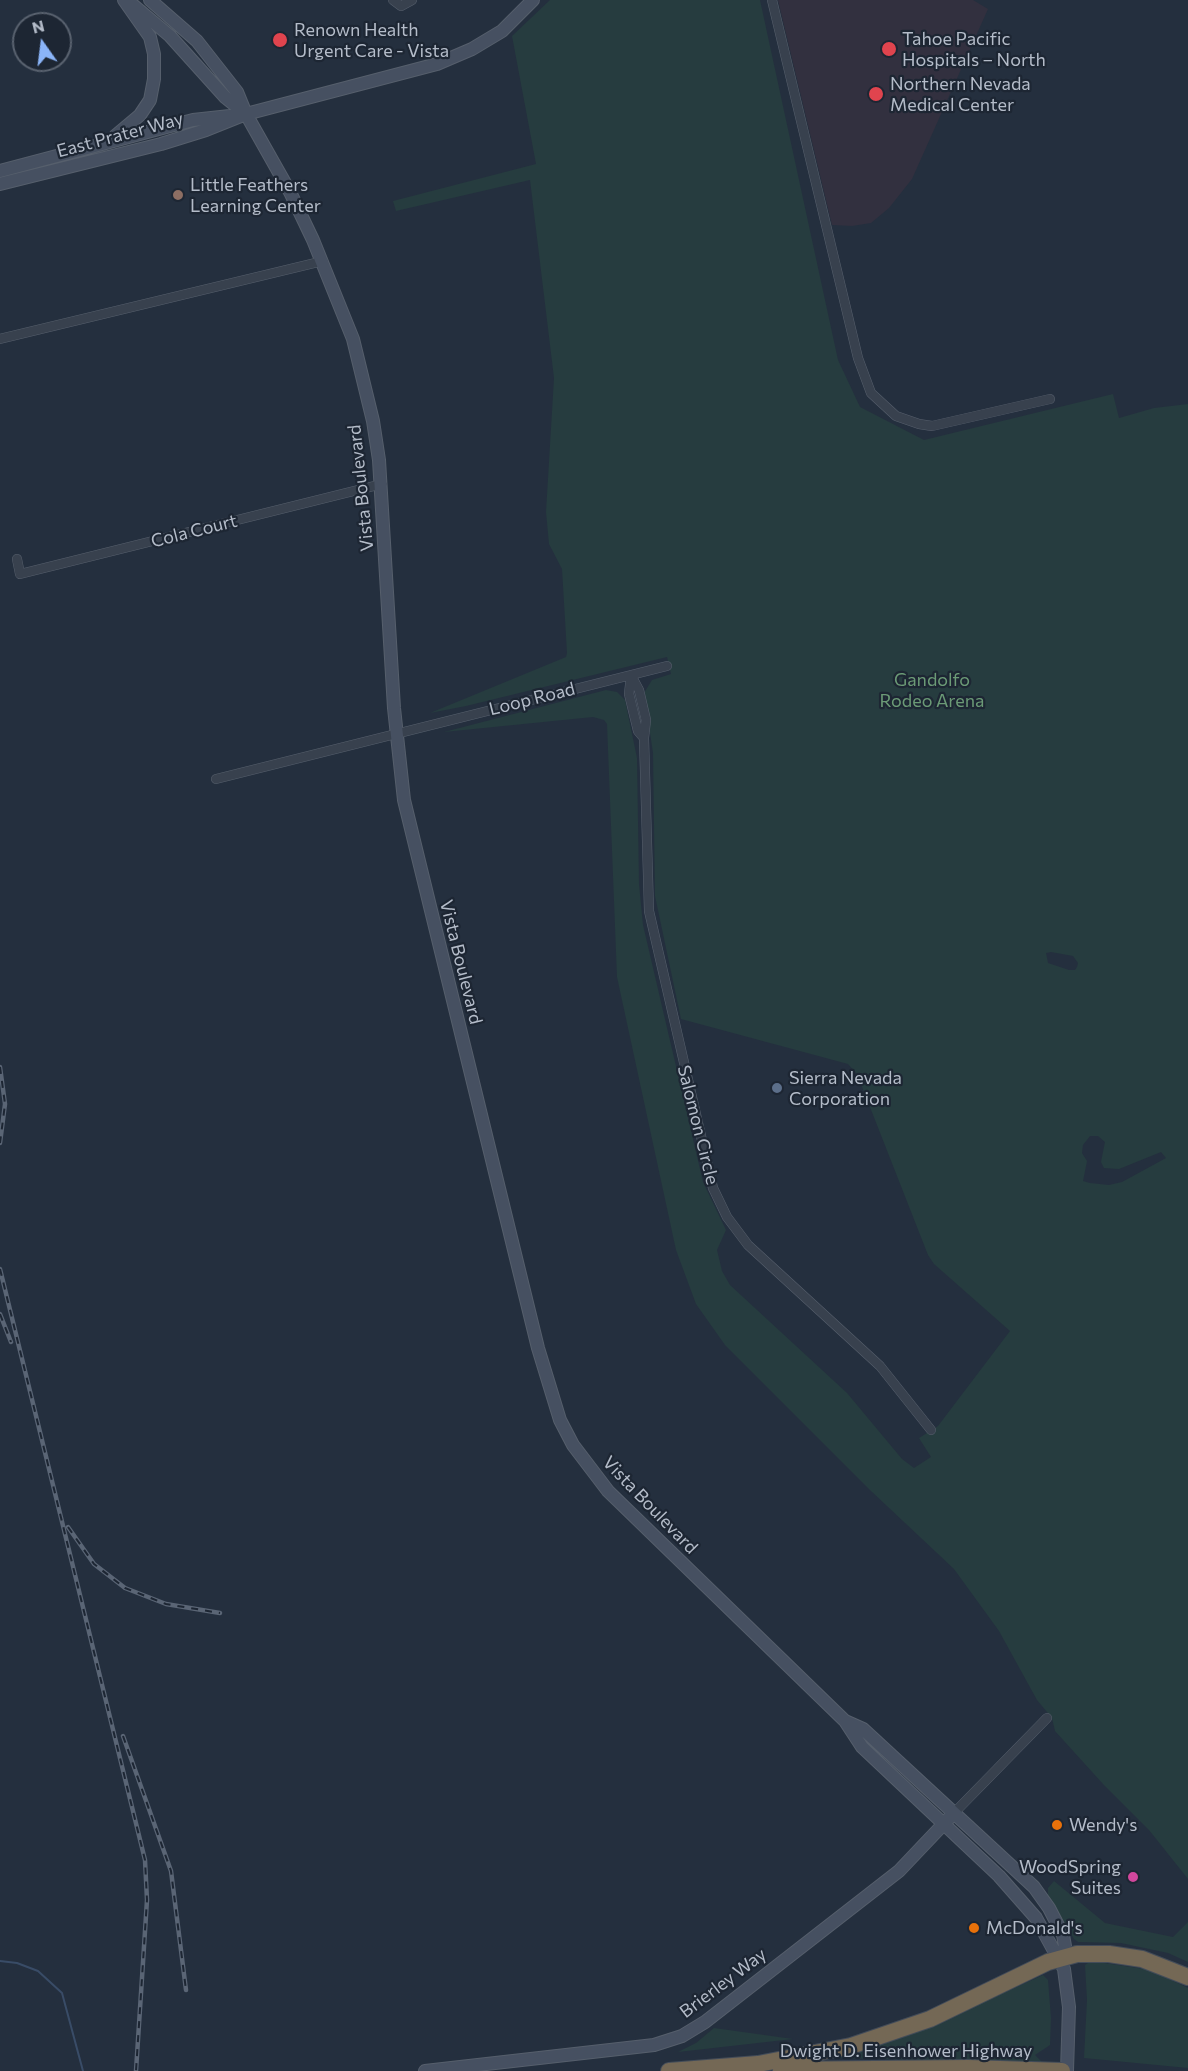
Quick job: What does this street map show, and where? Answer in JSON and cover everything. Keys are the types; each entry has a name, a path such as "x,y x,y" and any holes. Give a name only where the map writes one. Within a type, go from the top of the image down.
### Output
{"highway":[{"path":"669,2071 792,2060 881,2038 951,2010 1060,1958 1091,1953 1126,1956 1159,1964 1188,1977"},
{"name":"Dwight D. Eisenhower Highway","path":"749,2071 897,2068 1065,2071"}],"main road":[{"name":"Vista Boulevard","path":"126,0 170,36 225,97 246,114"},
{"path":"99,145 122,132 140,115 150,100 154,80 154,54 150,37 126,0"},
{"name":"Vista Boulevard","path":"150,0 177,21 218,66 237,92 246,114 290,192 323,261 358,357 373,421 382,484 396,732 404,800 534,1332 560,1420 573,1445 608,1491 845,1721 862,1747 1020,1897 1060,1958 1067,1985 1068,2043 1065,2071"},
{"name":"East Prater Way","path":"0,184 162,144 246,114 455,57 502,31 527,2"},
{"name":"East Prater Way","path":"0,171 193,120 246,114"},
{"name":"Vista Boulevard","path":"845,1721 863,1729 1018,1871 1049,1908 1063,1935 1065,1946 1060,1958"},
{"name":"Brierley Way","path":"425,2071 654,2045 682,2036 713,2015 899,1870 954,1813"}],"street":[{"path":"393,0 401,6 412,0"},
{"path":"772,0 858,358 871,393 896,416 932,426 1050,399"},
{"path":"0,339 323,261"},
{"name":"Cola Court","path":"17,559 20,574 382,484"},
{"name":"Loop Road","path":"216,779 343,748 396,732 667,666"},
{"name":"Salomon Circle","path":"631,675 639,690 646,720 644,738 649,910 713,1188 727,1217 748,1245 880,1366 931,1430"},
{"path":"954,1813 1047,1718"}],"shaded area":[{"name":"Northern Nevada Medical Center","path":"778,0 973,0 988,9 912,179 889,208 871,223 852,226 832,225"}],"green space":[{"name":"Gandolfo Rodeo Arena","path":"550,0 760,0 838,360 860,407 924,440 1113,394 1119,418 1154,408 1188,404 1188,1879 1149,1830 1055,1731 1052,1718 1037,1700 999,1631 954,1569 871,1491 725,1345 696,1304 676,1250 617,977 607,724 604,720 593,717 444,732 606,690 617,692 625,700 637,758 639,884 643,925 703,1182 726,1230 717,1250 722,1271 730,1285 847,1393 902,1459 914,1468 931,1457 919,1438 938,1426 1010,1331 934,1264 928,1255 857,1074 848,1064 681,1019 655,896 653,753 644,693 652,680 671,674 667,657 430,713 566,657 567,653 562,569 549,544 546,512 554,378 530,180 396,211 393,201 536,164 512,36","holes":["1046,953 1073,956 1078,963 1077,967 1075,970 1069,970 1048,963","1090,1136 1098,1136 1105,1142 1101,1162 1104,1168 1119,1169 1161,1152 1166,1158 1122,1182 1109,1185 1083,1181 1087,1161 1082,1153 1083,1145"]},
{"path":"1054,1881 1105,1923 1173,1937 1188,1922 1188,1962 1168,1953 1121,1943 1078,1942 1048,1895 1048,1888"},
{"path":"1091,1961 1151,1970 1188,1988 1188,2068 1084,2058 1087,2000 1085,1965"},
{"path":"1043,1975 1048,1980 1051,2018 1050,2045 1035,2055 1042,2062 835,2058 910,2035"},
{"path":"714,2028 793,2039 678,2052 696,2043"}],"waterway":[{"path":"0,1961 17,1963 38,1971 62,1993 83,2071"}],"railway":[{"path":"0,1067 5,1104 0,1143"},
{"path":"0,1269 145,1860 147,1900 136,2071"},
{"path":"0,1314 11,1342"},
{"path":"68,1527 94,1564 125,1588 166,1604 220,1613"},
{"path":"123,1736 171,1871 186,1990"}],"place":[{"name":"Renown Health Urgent Care - Vista","path":"280,40"},
{"name":"Tahoe Pacific Hospitals – North","path":"889,49"},
{"name":"Northern Nevada Medical Center","path":"876,94"},
{"name":"Little Feathers Learning Center","path":"178,195"},
{"name":"Sierra Nevada Corporation","path":"777,1088"},
{"name":"Wendy's","path":"1057,1825"},
{"name":"WoodSpring Suites","path":"1133,1877"},
{"name":"McDonald's","path":"974,1928"}]}
